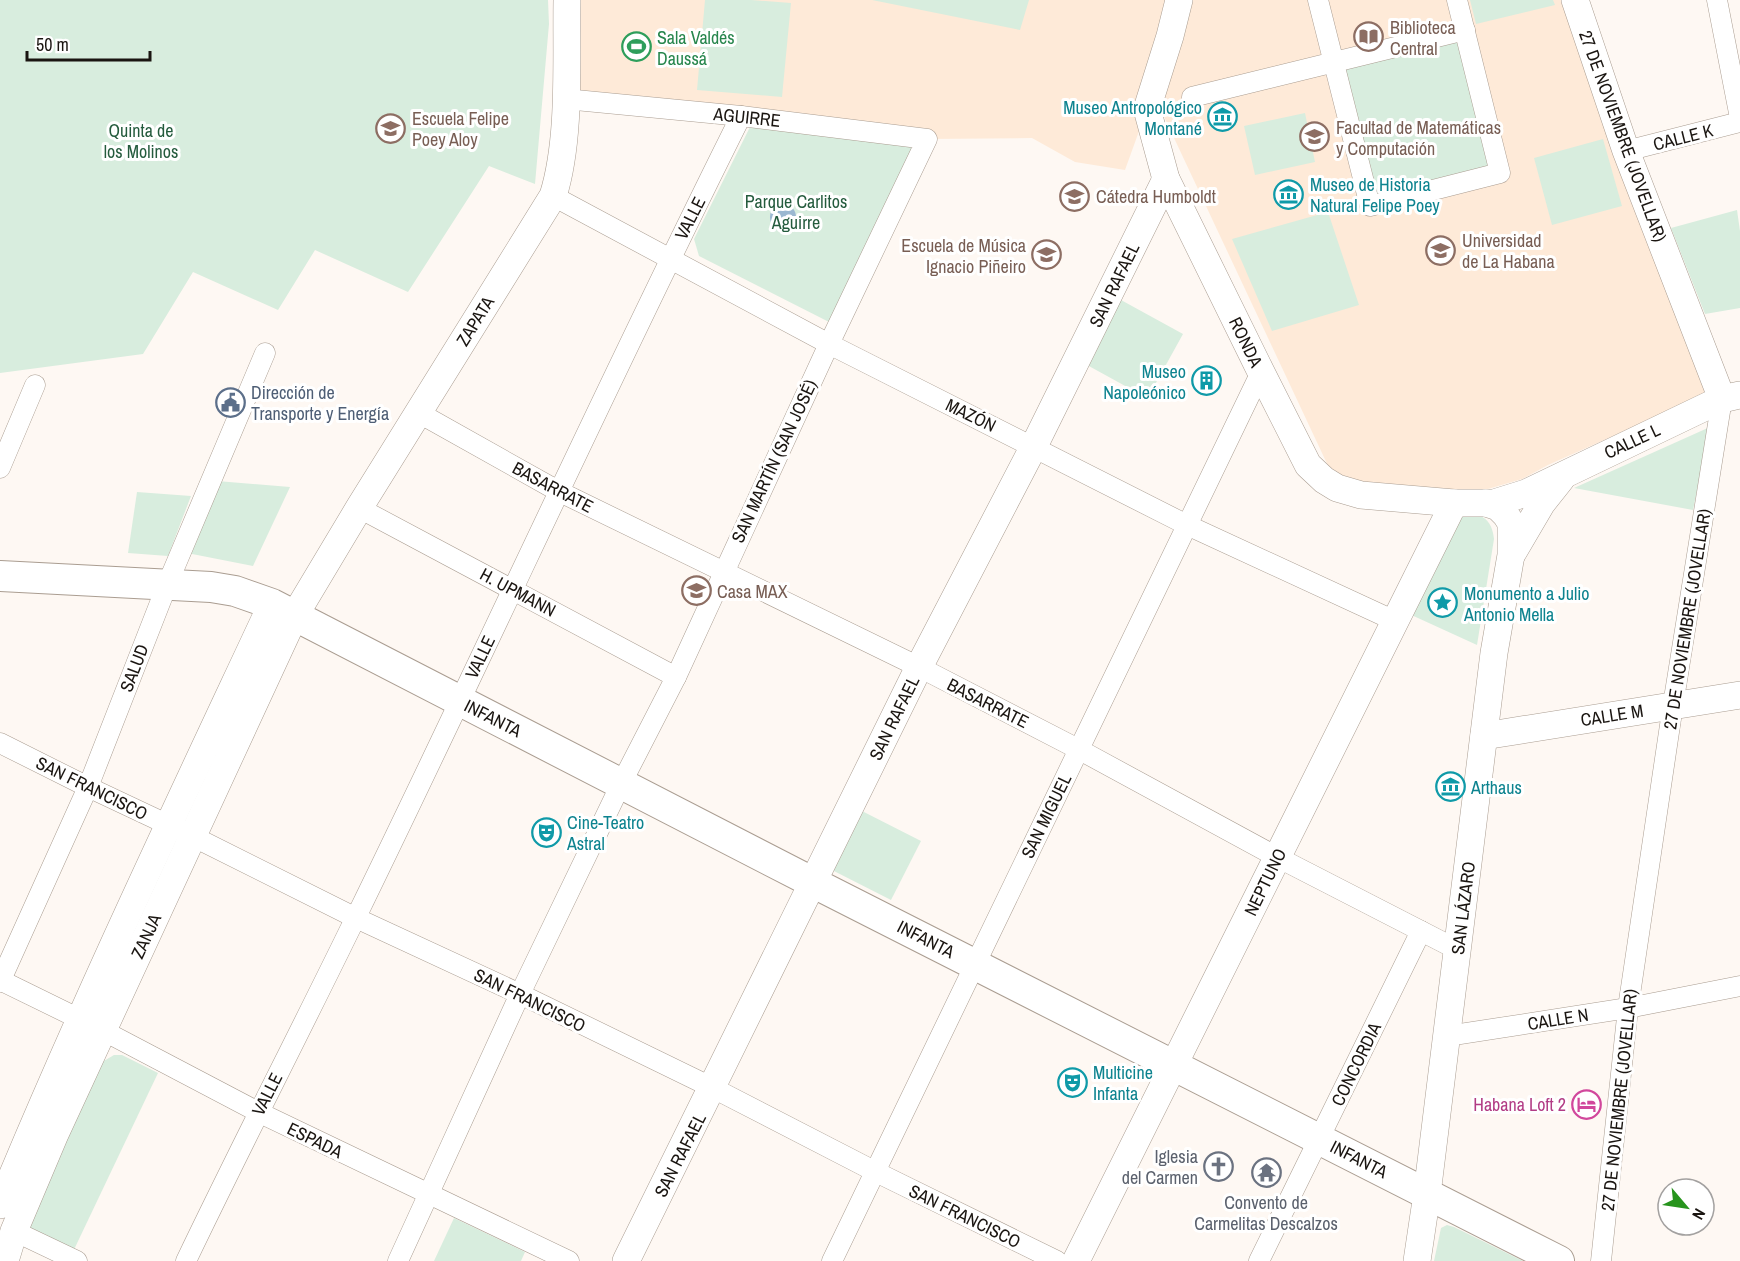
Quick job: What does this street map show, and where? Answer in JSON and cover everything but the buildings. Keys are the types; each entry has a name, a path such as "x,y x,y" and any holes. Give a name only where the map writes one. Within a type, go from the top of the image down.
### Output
{"main road":[{"name":"ZAPATA","path":"283,609 359,508 553,196 561,172 567,0"},
{"name":"RONDA","path":"1179,0 1147,109 1166,178 1308,465 1324,480 1337,488 1361,495 1454,503 1494,503 1526,492"},
{"name":"27 DE NOVIEMBRE (JOVELLAR)","path":"1575,0 1626,151 1731,397"},
{"name":"SAN RAFAEL","path":"626,1261 919,667 1034,446 1166,178"},
{"name":"CALLE L","path":"1526,492 1731,397"},
{"name":"SAN LÁZARO","path":"1511,555 1542,503 1566,473"},
{"name":"NEPTUNO","path":"1076,1261 1454,503"},
{"name":"SAN LÁZARO","path":"1417,1261 1494,653 1511,555 1511,523 1498,507 1486,503"},
{"name":"INFANTA","path":"0,576 211,586 235,591 283,609 458,701 1558,1261"},
{"name":"ZANJA","path":"0,1205 91,1025 283,609"},
{"name":"CALLE M","path":"1484,736 1740,695"},
{"name":"ZANJA","path":"5,1261 7,1227 91,1025"}],"street":[{"path":"1318,0 1370,206 1500,173 1457,0"},
{"path":"1717,0 1740,120"},
{"path":"1192,97 1465,30"},
{"name":"AGUIRRE","path":"565,99 741,116 927,139"},
{"name":"VALLE","path":"186,1261 356,918 670,257 741,116"},
{"name":"CALLE K","path":"1626,151 1740,120"},
{"name":"SAN MARTÍN (SAN JOSÉ)","path":"398,1261 520,994 621,784 676,677 829,344 927,139"},
{"name":"MAZÓN","path":"553,196 829,344 1187,525 1395,621"},
{"name":"SALUD","path":"0,981 88,787 167,585 266,353"},
{"name":"SAN MIGUEL","path":"832,1261 1261,372"},
{"path":"0,468 35,385"},
{"name":"27 DE NOVIEMBRE (JOVELLAR)","path":"1601,1261 1628,1008 1672,705 1731,397"},
{"name":"BASARRATE","path":"419,413 558,491 919,667 1078,749 1277,857 1458,950"},
{"name":"H. UPMANN","path":"359,508 676,677"},
{"name":"SAN FRANCISCO","path":"0,743 356,918 520,994 713,1088 876,1172 1057,1261"},
{"name":"CONCORDIA","path":"1259,1261 1420,931"},
{"name":"ESPADA","path":"0,981 91,1025 258,1112 569,1261"},
{"name":"CALLE N","path":"1447,1036 1628,1008 1740,986"},
{"path":"7,1227 77,1261"}],"shaded area":[{"path":"576,0 1179,0 1147,109 1125,170 1075,162 1032,138 927,139 574,99"},
{"name":"Universidad de La Habana","path":"1190,0 1564,0 1707,394 1548,465 1522,479 1481,491 1355,483 1330,470 1159,106"}],"green space":[{"name":"Quinta de los Molinos","path":"0,0 548,0 549,24 535,184 489,166 408,292 315,250 278,310 193,272 143,354 0,373"},
{"path":"705,0 791,3 782,97 697,90"},
{"path":"872,0 1029,0 1020,30"},
{"path":"1470,0 1553,0 1555,5 1476,24"},
{"path":"1465,30 1500,173 1370,206 1334,62"},
{"path":"1305,113 1315,162 1255,175 1244,126"},
{"name":"Parque Carlitos Aguirre","path":"752,123 917,146 829,322 699,256 694,239"},
{"path":"1603,139 1622,206 1552,225 1534,158"},
{"path":"1737,210 1740,231 1740,308 1705,314 1671,228"},
{"path":"1328,212 1359,305 1272,331 1232,239"},
{"path":"1121,300 1183,334 1152,390 1143,385 1138,393 1087,365"},
{"path":"1710,427 1693,510 1574,488"},
{"path":"217,481 290,487 253,566 187,553"},
{"path":"137,492 191,496 168,556 128,553"},
{"path":"1468,512 1487,520 1494,539 1477,645 1407,613 1453,518"},
{"path":"860,810 921,841 891,900 830,869"},
{"path":"114,1055 122,1055 158,1073 70,1258 14,1231 97,1065"},
{"path":"454,1218 525,1252 521,1261 434,1261"},
{"path":"1447,1225 1523,1261 1434,1261 1441,1228"}],"water":[{"path":"783,204 792,208 796,217 792,226 783,230 774,226 770,217 774,208"}],"place":[{"name":"Biblioteca Central","path":"1369,37"},
{"name":"Sala Valdés Daussá","path":"636,47"},
{"name":"Museo Antropológico Montané","path":"1223,117"},
{"name":"Escuela Felipe Poey Aloy","path":"391,128"},
{"name":"Facultad de Matemáticas y Computación","path":"1315,137"},
{"name":"Museo de Historia Natural Felipe Poey","path":"1289,194"},
{"name":"Cátedra Humboldt","path":"1075,196"},
{"name":"Universidad de La Habana","path":"1441,250"},
{"name":"Escuela de Música Ignacio Piñeiro","path":"1047,255"},
{"name":"Museo Napoleónico","path":"1207,381"},
{"name":"Dirección de Transporte y Energía","path":"230,402"},
{"name":"Casa MAX","path":"696,591"},
{"name":"Monumento a Julio Antonio Mella","path":"1443,603"},
{"name":"Arthaus","path":"1450,787"},
{"name":"Cine-Teatro Astral","path":"546,832"},
{"name":"Multicine Infanta","path":"1072,1082"},
{"name":"Habana Loft 2","path":"1587,1104"},
{"name":"Iglesia del Carmen","path":"1219,1166"},
{"name":"Convento de Carmelitas Descalzos","path":"1266,1173"}]}
